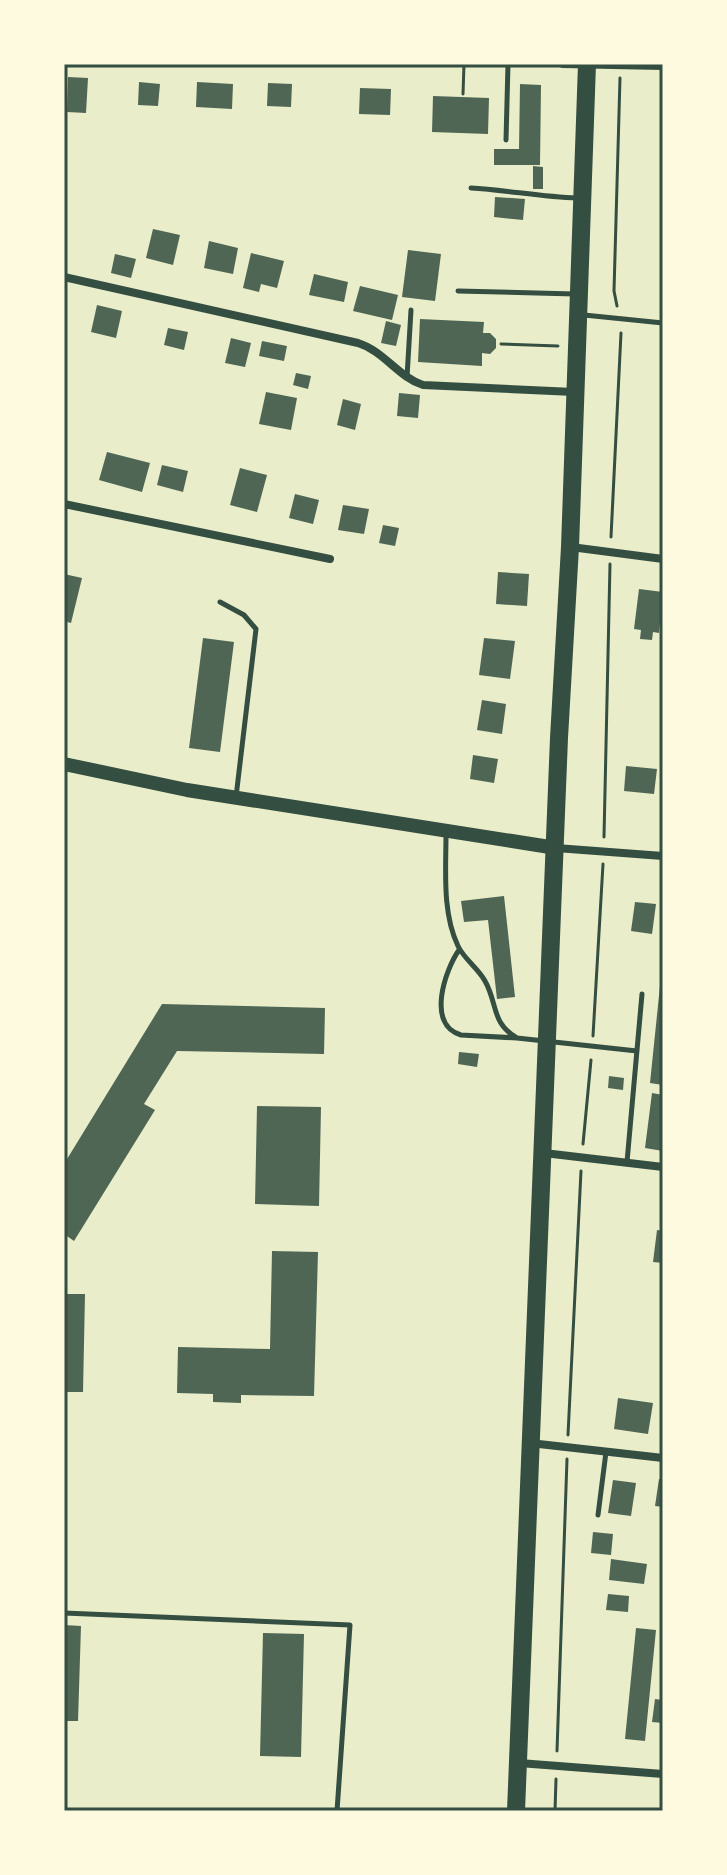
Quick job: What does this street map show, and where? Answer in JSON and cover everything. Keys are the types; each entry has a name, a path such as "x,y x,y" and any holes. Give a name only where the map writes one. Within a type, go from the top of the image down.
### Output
{"highway":[{"path":"516,1811 559,738 570,547 587,64"}],"main road":[{"path":"64,764 236,798 556,848"}],"street":[{"path":"563,64 663,66"},
{"path":"64,277 358,343 375,350 407,378 423,385 575,392"},
{"path":"64,504 330,559"},
{"path":"570,547 663,559"},
{"path":"556,848 663,856"},
{"path":"543,1153 663,1167"},
{"path":"529,1443 663,1458"},
{"path":"518,1762 663,1774"}],"lane":[{"path":"506,140 508,64"},
{"path":"471,188 542,197 582,198"},
{"path":"458,291 580,294"},
{"path":"407,378 411,310"},
{"path":"579,315 663,323"},
{"path":"220,602 244,615 256,629 236,798"},
{"path":"446,831 449,915 459,950 485,981 497,1020 505,1031 517,1038"},
{"path":"459,950 448,965 441,994 445,1024 453,1033 637,1051"},
{"path":"626,1163 642,994"},
{"path":"598,1515 606,1452"},
{"path":"64,1613 350,1625 337,1811"}],"path":[{"path":"463,94 464,64"},
{"path":"555,1811 567,1447 582,1158 593,1046 604,852 610,553 622,319 614,291 621,65"},
{"path":"501,344 578,346"}],"building":[{"path":"68,77 88,78 86,113 67,112"},
{"path":"139,82 160,84 158,106 138,105"},
{"path":"197,82 233,84 232,109 196,107"},
{"path":"268,83 292,84 291,107 267,106"},
{"path":"520,84 541,85 540,165 494,165 494,149 519,149"},
{"path":"360,88 391,89 390,115 359,114"},
{"path":"433,96 489,98 488,134 432,132"},
{"path":"533,166 543,167 543,189 533,189"},
{"path":"495,197 525,199 523,220 494,217"},
{"path":"153,229 180,235 173,265 146,258"},
{"path":"209,241 238,248 233,274 204,268"},
{"path":"408,250 441,254 435,301 402,297"},
{"path":"251,253 284,261 277,288 261,284 259,292 243,288"},
{"path":"115,254 136,259 131,278 111,273"},
{"path":"314,274 348,282 344,302 309,295"},
{"path":"360,286 398,295 392,320 353,311"},
{"path":"97,305 122,311 116,338 91,332"},
{"path":"420,319 484,322 483,333 490,333 496,339 496,348 490,354 482,353 482,366 418,362"},
{"path":"386,321 401,325 396,346 381,343"},
{"path":"168,328 188,332 184,350 164,345"},
{"path":"231,338 251,343 245,367 225,363"},
{"path":"262,341 287,346 284,361 259,356"},
{"path":"296,373 311,376 308,389 293,385"},
{"path":"266,392 297,398 291,430 259,424"},
{"path":"399,393 420,395 418,418 397,416"},
{"path":"343,399 361,404 355,430 337,425"},
{"path":"107,452 150,463 142,492 99,480"},
{"path":"162,465 188,471 183,492 157,485"},
{"path":"240,468 267,475 257,512 230,505"},
{"path":"295,494 319,500 313,524 289,518"},
{"path":"343,505 369,509 364,534 338,530"},
{"path":"383,525 399,528 395,546 379,543"},
{"path":"498,572 529,574 527,606 496,604"},
{"path":"64,574 82,578 71,623 64,621"},
{"path":"639,589 663,592 659,633 653,632 652,640 640,639 641,630 634,629"},
{"path":"203,638 234,642 220,752 189,748"},
{"path":"484,638 515,641 510,679 479,675"},
{"path":"482,700 506,704 502,734 477,730"},
{"path":"473,755 498,759 494,783 470,779"},
{"path":"626,766 657,769 654,794 624,791"},
{"path":"504,896 515,997 497,999 488,920 464,922 461,901"},
{"path":"635,902 656,904 652,934 631,931"},
{"path":"660,986 663,986 663,1085 650,1083"},
{"path":"162,1004 325,1008 324,1054 177,1051 144,1104 155,1110 74,1241 64,1234 64,1164"},
{"path":"459,1052 479,1054 477,1067 458,1064"},
{"path":"609,1076 624,1078 623,1090 608,1088"},
{"path":"652,1093 663,1095 663,1151 645,1148"},
{"path":"257,1106 321,1107 319,1206 255,1204"},
{"path":"657,1230 663,1231 663,1263 653,1262"},
{"path":"272,1251 318,1252 314,1396 241,1395 241,1403 213,1402 213,1394 177,1393 178,1347 270,1349"},
{"path":"64,1294 85,1294 83,1392 64,1392"},
{"path":"618,1398 653,1403 648,1434 614,1429"},
{"path":"659,1479 663,1479 663,1507 655,1506"},
{"path":"613,1480 636,1483 631,1516 608,1513"},
{"path":"593,1532 613,1534 611,1555 591,1553"},
{"path":"611,1559 647,1564 644,1584 609,1580"},
{"path":"608,1594 629,1596 628,1612 606,1610"},
{"path":"64,1625 81,1626 78,1721 64,1721"},
{"path":"636,1628 656,1630 645,1741 625,1739"},
{"path":"263,1633 304,1634 301,1757 260,1756"},
{"path":"655,1699 663,1700 663,1723 652,1722"}]}
